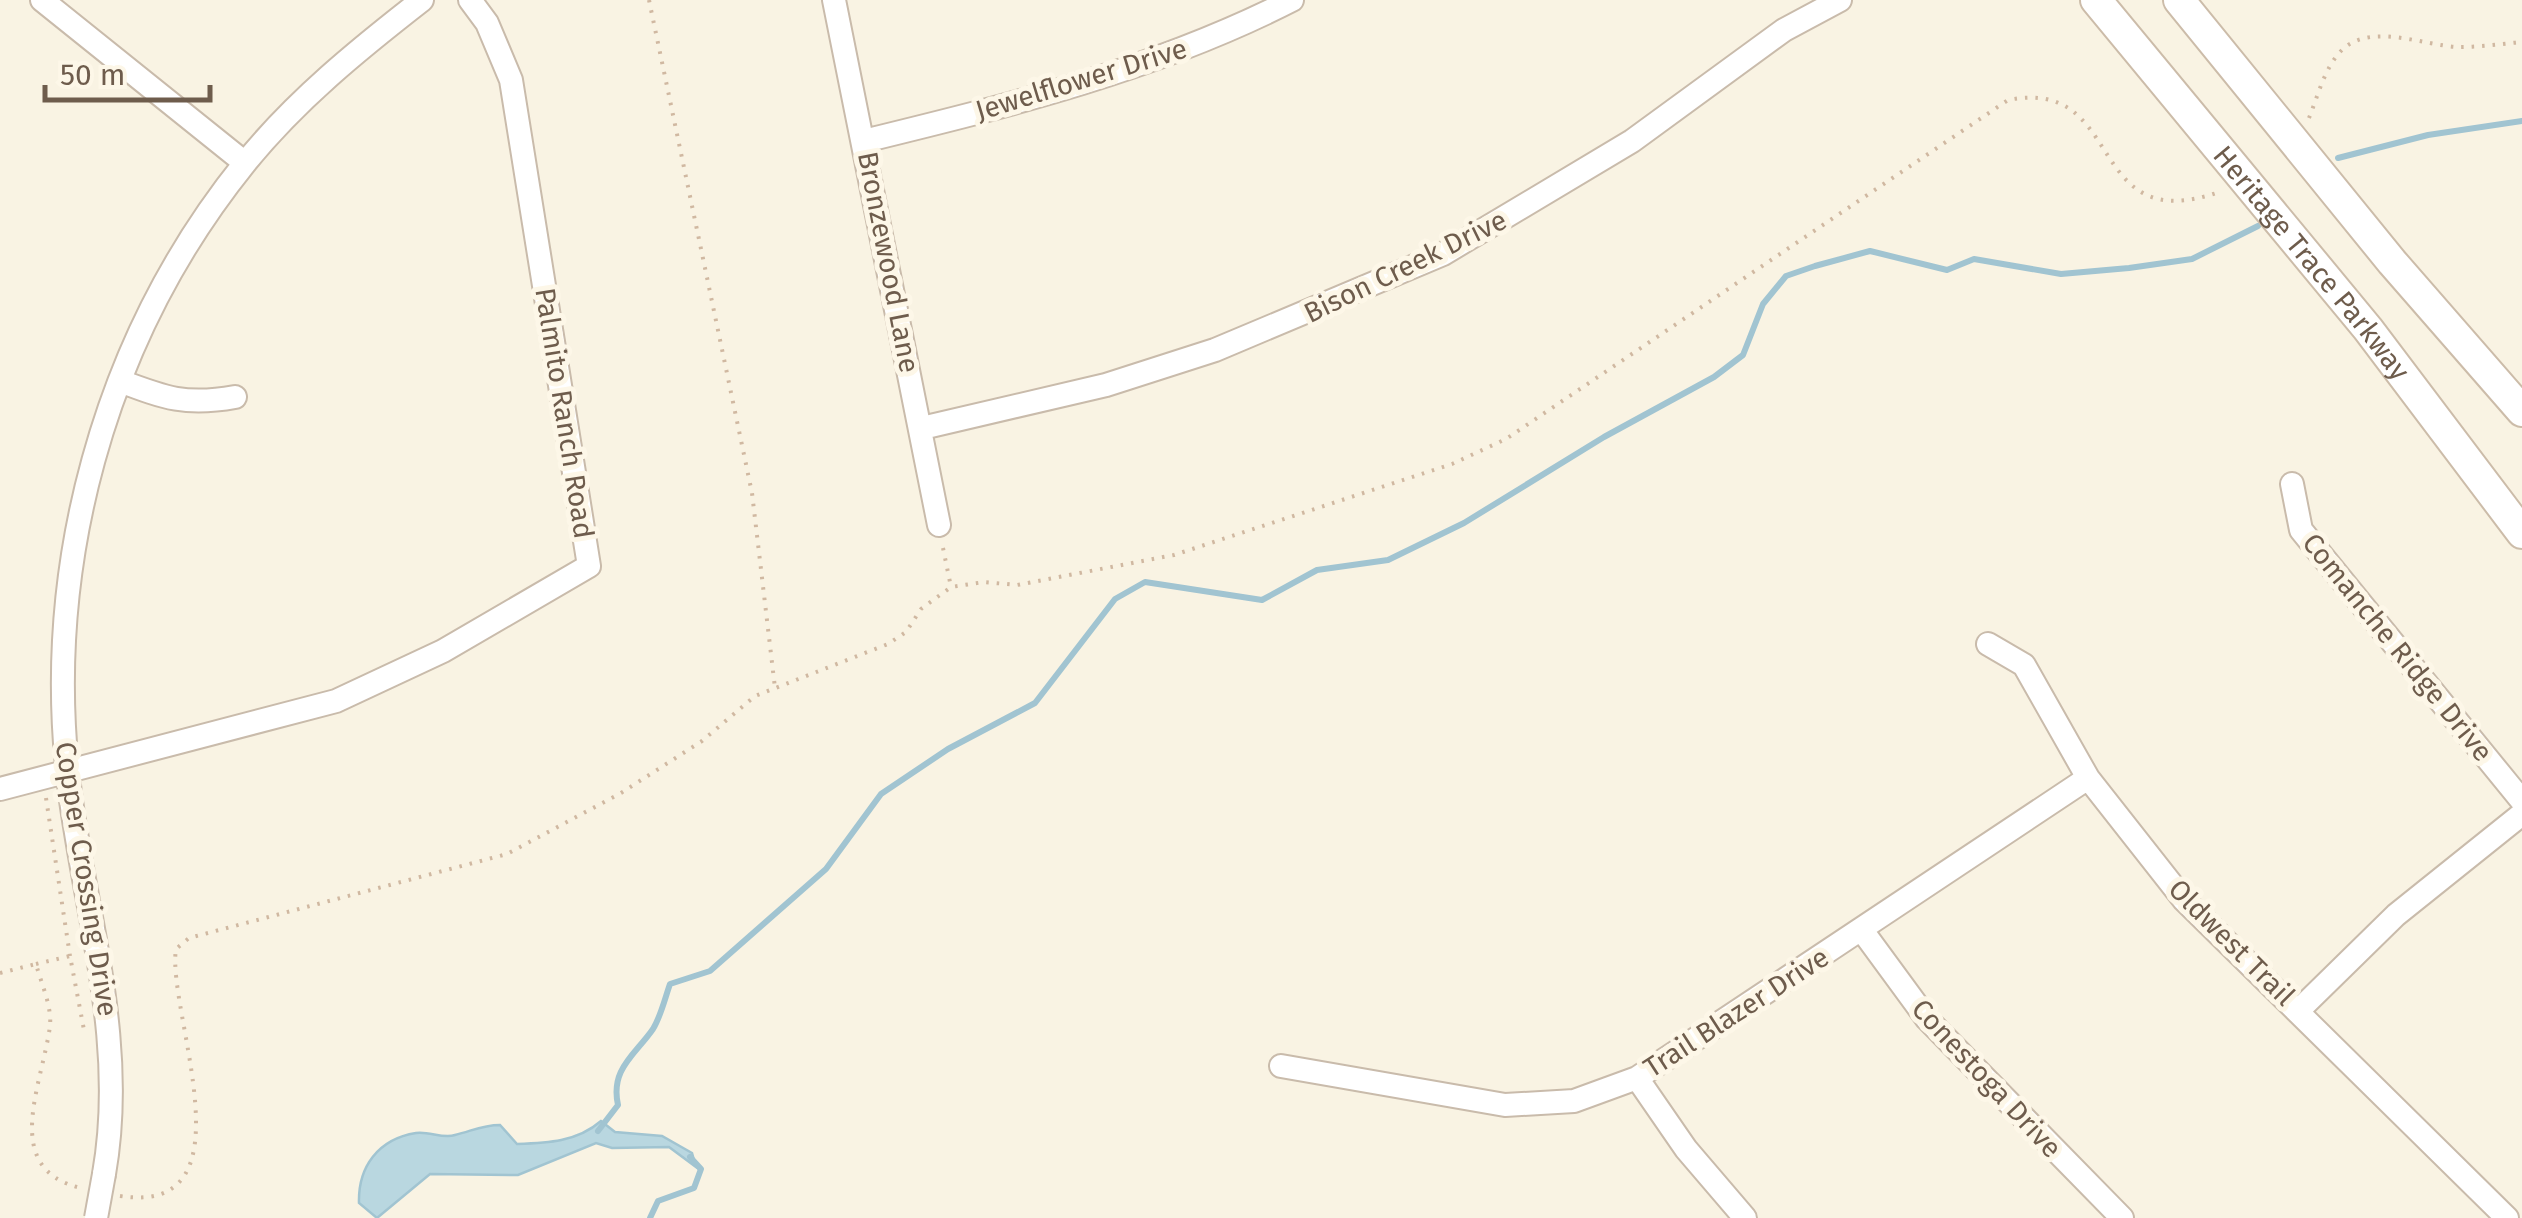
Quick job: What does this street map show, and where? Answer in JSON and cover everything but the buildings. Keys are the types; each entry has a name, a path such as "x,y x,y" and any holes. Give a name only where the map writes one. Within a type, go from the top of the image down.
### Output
{"street":[{"path":"42,0 245,163"},
{"name":"Copper Crossing Drive","path":"96,1218 110,1139 112,1041 68,774 64,607 80,509 120,380 179,261 245,163 367,41 422,0"},
{"name":"Palmito Ranch Road","path":"0,789 336,700 443,651 588,566 511,80 488,23 470,0"},
{"name":"Bronzewood Lane","path":"834,0 939,525"},
{"name":"Jewelflower Drive","path":"864,141 1090,82 1214,37 1292,0"},
{"name":"Bison Creek Drive","path":"922,428 1106,385 1215,350 1443,254 1632,141 1784,30 1840,0"},
{"name":"Heritage Trace Parkway","path":"2096,0 2368,329 2522,533"},
{"path":"2179,0 2392,262 2522,411"},
{"path":"120,380 175,401 202,403 235,397"},
{"name":"Comanche Ridge Drive","path":"2292,484 2301,530 2522,801"},
{"name":"Oldwest Trail","path":"1988,644 2024,666 2088,778 2184,900 2508,1218"},
{"name":"Trail Blazer Drive","path":"1281,1066 1505,1105 1574,1101 1637,1078 2088,778"},
{"path":"2299,1010 2396,915 2522,814"},
{"name":"Conestoga Drive","path":"1861,929 1927,1019 2122,1218"},
{"path":"1637,1078 1686,1149 1744,1218"}],"path":[{"path":"649,0 752,493 764,629 775,688"},
{"path":"2306,123 2330,66 2345,47 2363,39 2388,36 2460,47 2522,42"},
{"path":"104,1183 143,1200 163,1195 181,1176 194,1151 197,1128 192,1056 172,971 176,949 189,938 507,854 622,793 702,741 755,696 888,644 906,632 921,609 951,587 984,582 1017,586 1174,555 1470,456 1506,440 2008,100 2036,95 2056,98 2078,115 2148,200 2169,204 2226,190"},
{"path":"939,525 951,587"},
{"path":"44,780 84,1035"},
{"path":"0,973 70,956"},
{"path":"36,964 50,1024 24,1121 26,1144 33,1161 48,1178 85,1189"}],"water":[{"path":"601,1121 615,1132 662,1136 692,1153 696,1167 669,1147 612,1148 596,1143 518,1175 430,1174 377,1218 359,1203 362,1178 373,1157 403,1136 450,1136 500,1125 517,1144 539,1143 572,1137"}],"waterway":[{"path":"2338,158 2428,135 2522,121"},
{"path":"598,1131 618,1105 616,1092 621,1072 653,1029 670,984 710,971 826,869 881,794 948,749 1035,703 1115,599 1145,582 1262,600 1317,570 1388,560 1464,523 1604,437 1714,377 1743,355 1763,304 1786,276 1815,266 1870,251 1947,270 1974,259 2061,274 2129,268 2192,259 2258,226"},
{"path":"650,1218 658,1201 694,1188 701,1169 690,1157"}]}
